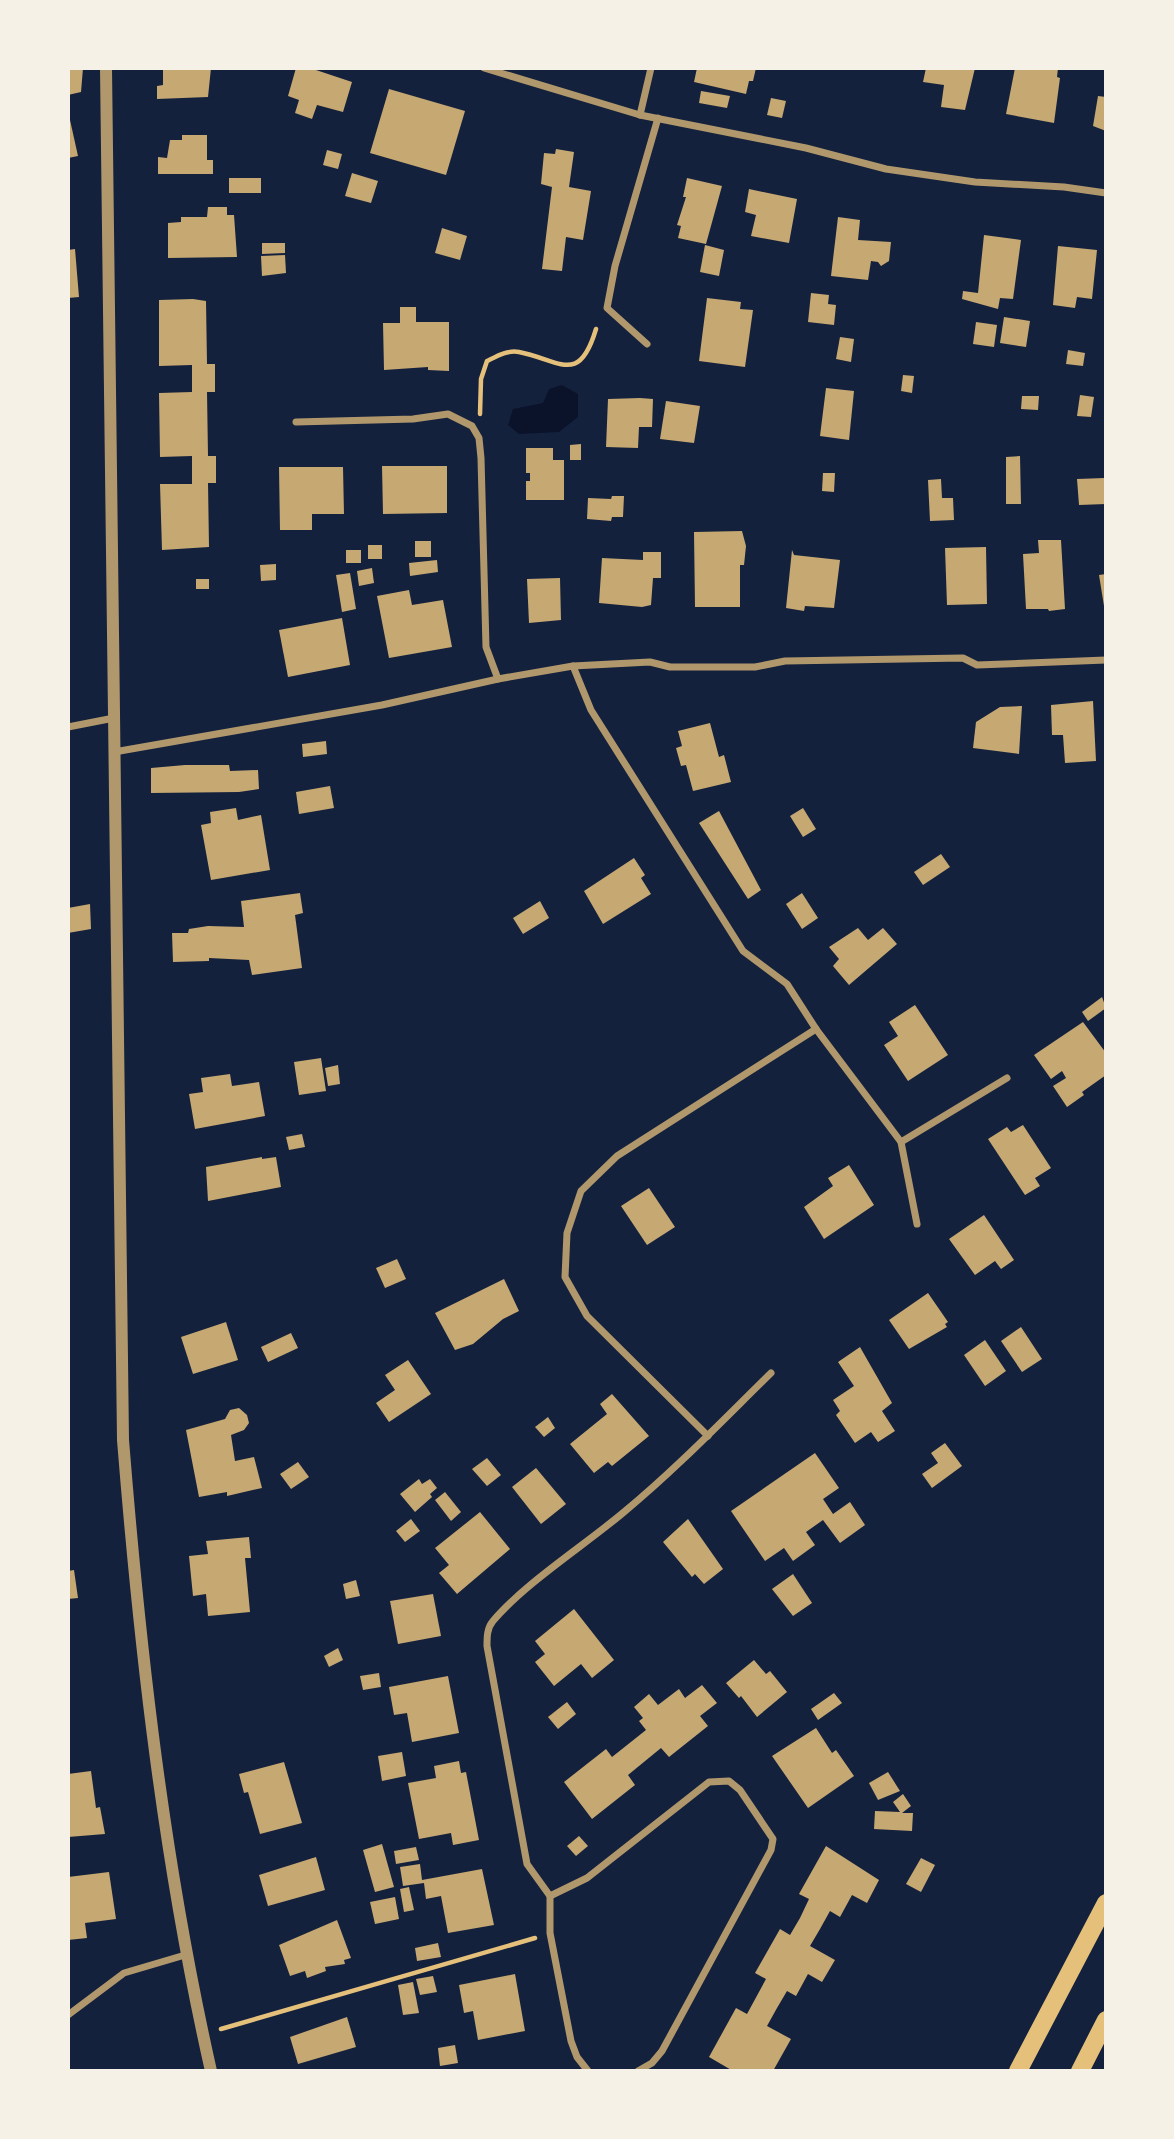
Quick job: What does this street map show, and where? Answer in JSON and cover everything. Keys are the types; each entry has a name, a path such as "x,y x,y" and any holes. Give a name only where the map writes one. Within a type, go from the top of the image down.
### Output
{"main road":[{"path":"1018,2071 1106,1903"},
{"path":"1080,2071 1106,2020"}],"street":[{"path":"106,68 123,1440 143,1663 185,1955 211,2071"},
{"path":"484,68 640,116 806,148 886,169 975,182 1064,187 1106,193"},
{"path":"640,116 651,68"},
{"path":"648,344 607,308 615,266 658,118"},
{"path":"296,422 413,419 448,414 472,426 479,438 481,458 486,647 498,678"},
{"path":"114,752 382,705 498,678 573,666 650,662 670,667 755,667 785,661 963,658 977,665 1106,660"},
{"path":"573,666 591,710 743,951 787,984 816,1029 901,1142 917,1224"},
{"path":"68,727 114,718"},
{"path":"708,1436 587,1317 565,1277 567,1233 581,1191 617,1156 816,1029"},
{"path":"901,1142 1007,1078"},
{"path":"588,2071 583,2067 571,2041 550,1933 550,1896 527,1864 487,1646 487,1633 491,1623 514,1601 626,1511 708,1436 771,1373"},
{"path":"550,1896 587,1878 709,1782 720,1779 740,1790 773,1839 771,1850 662,2051 652,2063 638,2071"},
{"path":"68,2015 124,1973 185,1955"}],"path":[{"path":"480,418 481,379 487,361 503,353 518,352 557,366 576,365 589,354 596,329"},
{"path":"219,2029 543,1936"}],"water":[{"path":"562,385 578,394 578,417 559,432 519,434 508,425 513,409 543,403 549,389"}],"building":[{"path":"68,68 83,68 81,92 68,95"},
{"path":"163,68 211,68 208,97 157,99 157,86 163,85"},
{"path":"296,68 310,68 352,82 343,112 317,105 312,119 295,113 299,100 288,96"},
{"path":"697,68 756,68 746,94 694,82"},
{"path":"926,68 975,68 965,110 941,107 944,85 923,82"},
{"path":"1015,68 1058,68 1057,77 1060,78 1054,123 1006,114"},
{"path":"389,89 465,111 446,175 370,153"},
{"path":"701,91 730,96 727,108 699,103"},
{"path":"1098,96 1106,97 1106,131 1093,126"},
{"path":"771,98 786,101 782,118 767,115"},
{"path":"68,111 78,156 68,158"},
{"path":"182,135 207,135 207,160 213,160 213,174 158,174 158,157 167,158 170,140 182,140"},
{"path":"556,149 574,152 569,187 591,191 583,240 566,237 562,271 542,269 552,187 541,184 544,153 555,154"},
{"path":"327,150 342,154 338,169 323,165"},
{"path":"352,173 378,181 371,203 345,196"},
{"path":"229,178 261,178 261,193 229,193"},
{"path":"687,178 722,186 706,244 678,238 681,226 677,225 686,197 683,197"},
{"path":"749,189 797,199 789,243 751,236 756,215 745,212"},
{"path":"208,207 227,207 227,215 234,215 237,257 168,258 168,223 181,222 181,217 207,217"},
{"path":"838,217 860,220 858,240 891,242 889,261 881,266 878,262 871,261 868,280 831,276"},
{"path":"442,228 467,236 460,260 435,253"},
{"path":"984,235 1021,240 1013,299 1000,298 998,309 962,299 963,291 978,293"},
{"path":"262,243 285,243 285,253 262,254"},
{"path":"705,245 724,250 719,276 700,272"},
{"path":"1058,246 1097,250 1092,299 1077,297 1075,308 1053,305"},
{"path":"75,249 79,297 68,298 68,250"},
{"path":"285,255 286,273 262,276 261,256"},
{"path":"811,293 829,295 828,304 836,305 834,325 808,322"},
{"path":"707,298 741,302 740,309 753,310 745,367 699,361"},
{"path":"159,300 206,301 207,364 215,364 215,392 207,392 208,456 216,456 216,483 208,483 209,547 162,550 160,484 192,484 192,456 160,457 159,393 192,392 192,365 159,366"},
{"path":"400,307 416,307 416,322 449,322 449,371 428,370 428,367 384,370 383,323 400,323"},
{"path":"1004,317 1030,321 1026,347 1000,343"},
{"path":"976,322 997,325 994,347 973,344"},
{"path":"840,337 854,339 851,362 836,359"},
{"path":"1068,350 1085,353 1083,366 1066,364"},
{"path":"903,375 914,376 912,393 901,391"},
{"path":"826,388 854,391 849,440 820,436"},
{"path":"1080,395 1094,397 1091,417 1077,416"},
{"path":"1022,396 1039,396 1038,410 1021,409"},
{"path":"608,399 653,399 652,427 639,427 638,448 606,447"},
{"path":"666,401 700,406 694,443 660,439"},
{"path":"581,444 581,460 570,460 570,445"},
{"path":"526,448 553,448 553,460 564,460 564,500 526,500 526,481 530,481 530,473 526,473"},
{"path":"1020,456 1021,504 1006,504 1006,457"},
{"path":"382,466 447,466 447,513 383,514"},
{"path":"279,467 343,467 344,514 312,514 312,530 280,530"},
{"path":"823,473 835,473 834,492 822,491"},
{"path":"1104,478 1106,504 1079,505 1077,479"},
{"path":"941,479 942,498 953,498 954,520 930,521 928,480"},
{"path":"612,496 624,496 623,517 612,517 611,521 587,519 588,498 611,499"},
{"path":"742,531 746,546 744,565 740,565 740,607 695,607 694,532"},
{"path":"1038,540 1061,540 1065,609 1026,609 1023,554 1039,553"},
{"path":"415,541 431,541 431,557 415,557"},
{"path":"368,545 382,545 382,559 368,559"},
{"path":"986,547 987,604 947,605 945,548"},
{"path":"346,550 361,550 361,563 346,563"},
{"path":"792,550 794,555 840,560 834,608 805,606 804,611 786,608"},
{"path":"643,552 661,552 661,578 653,578 651,605 642,607 599,603 602,558 643,560"},
{"path":"437,560 438,572 410,576 409,563"},
{"path":"276,564 276,580 261,581 260,565"},
{"path":"372,568 374,583 359,586 357,571"},
{"path":"350,573 356,609 342,612 336,575"},
{"path":"1106,574 1106,606 1104,606 1099,575"},
{"path":"560,578 561,620 529,623 527,579"},
{"path":"196,579 209,579 209,589 196,589"},
{"path":"409,590 412,605 443,600 452,647 389,658 377,596"},
{"path":"342,618 350,665 288,677 279,630"},
{"path":"1093,701 1096,761 1065,763 1063,735 1052,735 1051,705"},
{"path":"1022,706 1019,754 973,748 976,722 1000,707"},
{"path":"710,723 719,757 724,755 731,782 693,791 686,765 681,766 676,748 682,746 678,731"},
{"path":"326,741 327,754 303,757 302,744"},
{"path":"229,765 230,771 258,770 259,789 239,792 151,793 151,768"},
{"path":"330,786 334,808 299,814 296,792"},
{"path":"236,808 238,820 261,815 270,870 211,880 201,825 211,823 210,812"},
{"path":"803,808 816,829 803,837 790,816"},
{"path":"719,811 761,890 748,899 699,823"},
{"path":"941,854 950,867 923,885 914,872"},
{"path":"634,858 645,875 641,878 651,894 603,924 584,891"},
{"path":"300,893 303,913 295,915 302,968 252,975 249,960 209,958 209,961 173,962 172,933 188,933 189,929 208,926 244,927 241,901"},
{"path":"802,893 818,918 802,929 786,904"},
{"path":"540,901 549,918 523,934 513,918"},
{"path":"90,904 91,929 68,933 68,908"},
{"path":"858,928 868,940 883,928 897,944 849,985 833,966 839,959 829,947"},
{"path":"1102,997 1106,1008 1088,1021 1082,1012"},
{"path":"915,1005 948,1055 908,1081 884,1045 898,1036 889,1022"},
{"path":"1083,1022 1106,1053 1106,1075 1067,1107 1053,1086 1066,1078 1062,1071 1051,1079 1034,1055"},
{"path":"321,1058 326,1091 299,1095 294,1062"},
{"path":"338,1065 340,1084 328,1086 325,1068"},
{"path":"230,1074 232,1086 259,1082 265,1116 195,1129 189,1094 203,1092 201,1078"},
{"path":"1023,1125 1051,1168 1035,1178 1040,1186 1025,1195 988,1139 1007,1127 1011,1132"},
{"path":"302,1134 305,1147 289,1150 286,1137"},
{"path":"276,1157 281,1187 208,1201 206,1167"},
{"path":"849,1165 874,1205 824,1239 804,1207 833,1186 828,1178"},
{"path":"649,1188 675,1227 647,1245 621,1206"},
{"path":"984,1215 1014,1260 1001,1269 995,1261 975,1275 949,1239"},
{"path":"397,1259 406,1279 385,1288 376,1268"},
{"path":"504,1279 519,1311 503,1319 473,1344 455,1350 435,1313"},
{"path":"928,1293 948,1322 945,1324 947,1327 909,1349 889,1320"},
{"path":"226,1322 238,1360 193,1374 181,1337"},
{"path":"1021,1327 1042,1359 1022,1372 1001,1341"},
{"path":"291,1333 298,1348 268,1362 261,1347"},
{"path":"985,1340 1006,1371 985,1386 964,1355"},
{"path":"860,1347 892,1403 882,1411 895,1431 878,1442 871,1432 855,1443 836,1415 840,1411 833,1400 854,1386 838,1362"},
{"path":"408,1360 431,1394 389,1422 376,1403 395,1390 385,1375"},
{"path":"612,1394 649,1436 612,1466 608,1462 594,1473 570,1444 607,1414 600,1404"},
{"path":"239,1408 247,1415 249,1423 244,1430 231,1435 235,1461 254,1457 262,1488 227,1496 227,1492 199,1497 186,1430 225,1419 230,1410"},
{"path":"548,1417 555,1428 544,1437 535,1427"},
{"path":"945,1443 962,1466 932,1488 922,1474 938,1463 931,1453"},
{"path":"815,1453 839,1488 823,1499 833,1514 850,1502 865,1525 840,1543 823,1520 806,1532 815,1545 793,1561 784,1548 765,1561 731,1511"},
{"path":"487,1458 501,1475 487,1486 472,1469"},
{"path":"298,1462 309,1477 291,1489 280,1474"},
{"path":"536,1468 566,1504 541,1524 512,1487"},
{"path":"419,1479 422,1484 430,1479 437,1488 430,1494 432,1497 415,1512 400,1494"},
{"path":"445,1492 461,1512 451,1521 435,1500"},
{"path":"480,1512 510,1549 457,1594 439,1573 449,1565 435,1548"},
{"path":"411,1519 420,1531 405,1542 396,1531"},
{"path":"688,1519 723,1569 704,1584 695,1574 692,1577 663,1542"},
{"path":"249,1537 251,1558 245,1558 250,1612 208,1616 206,1594 193,1596 189,1556 208,1554 206,1541"},
{"path":"74,1570 78,1598 68,1599 68,1571"},
{"path":"793,1574 812,1603 793,1616 772,1589"},
{"path":"356,1580 360,1596 346,1599 343,1584"},
{"path":"433,1594 441,1636 398,1644 390,1601"},
{"path":"574,1609 614,1660 592,1678 581,1664 554,1686 535,1662 545,1654 535,1641"},
{"path":"338,1648 343,1660 329,1667 324,1656"},
{"path":"754,1660 766,1674 770,1671 787,1692 757,1717 741,1696 739,1698 726,1683"},
{"path":"379,1673 381,1687 363,1690 360,1676"},
{"path":"448,1676 459,1733 412,1742 407,1713 394,1715 389,1687"},
{"path":"702,1685 717,1703 700,1716 708,1726 669,1757 661,1748 628,1775 635,1785 592,1819 564,1782 606,1749 612,1757 646,1730 639,1721 643,1718 634,1707 649,1694 658,1705 679,1689 685,1698"},
{"path":"834,1693 842,1703 818,1720 811,1709"},
{"path":"567,1702 576,1714 558,1729 548,1717"},
{"path":"816,1728 832,1753 836,1750 854,1776 808,1808 772,1756"},
{"path":"402,1752 406,1776 382,1781 378,1756"},
{"path":"459,1761 461,1773 466,1772 479,1840 453,1845 451,1833 419,1839 408,1783 436,1778 434,1766"},
{"path":"284,1762 302,1823 260,1834 248,1792 244,1793 239,1774"},
{"path":"91,1771 96,1808 100,1807 105,1834 68,1837 68,1774"},
{"path":"888,1772 900,1791 878,1800 869,1783"},
{"path":"903,1794 911,1806 902,1813 913,1813 912,1831 874,1829 875,1811 900,1812 893,1802"},
{"path":"579,1836 588,1846 576,1856 567,1846"},
{"path":"382,1844 394,1887 375,1892 363,1850"},
{"path":"826,1846 879,1880 867,1903 852,1895 840,1917 830,1911 810,1946 835,1960 822,1982 808,1974 796,1996 787,1991 777,2008 767,2026 791,2039 773,2071 733,2071 709,2057 736,2008 747,2014 766,1979 755,1973 780,1929 790,1935 800,1918 809,1899 799,1894"},
{"path":"416,1847 419,1860 396,1864 394,1851"},
{"path":"316,1857 325,1890 268,1906 259,1875"},
{"path":"921,1858 935,1865 921,1892 906,1884"},
{"path":"420,1864 422,1880 482,1869 494,1925 448,1933 441,1896 426,1899 424,1883 403,1886 400,1867"},
{"path":"109,1872 116,1919 85,1923 87,1938 68,1940 68,1877"},
{"path":"409,1887 414,1910 404,1912 400,1889"},
{"path":"395,1897 399,1919 375,1924 370,1902"},
{"path":"337,1920 351,1958 344,1960 345,1964 325,1967 326,1971 307,1978 305,1971 290,1976 279,1945"},
{"path":"438,1943 441,1957 417,1961 415,1948"},
{"path":"515,1974 525,2031 478,2040 473,2011 464,2013 459,1985"},
{"path":"433,1976 437,1992 420,1995 416,1979"},
{"path":"413,1982 419,2013 403,2015 398,1985"},
{"path":"347,2017 356,2047 298,2064 290,2037"},
{"path":"455,2045 458,2063 440,2066 438,2048"}]}
